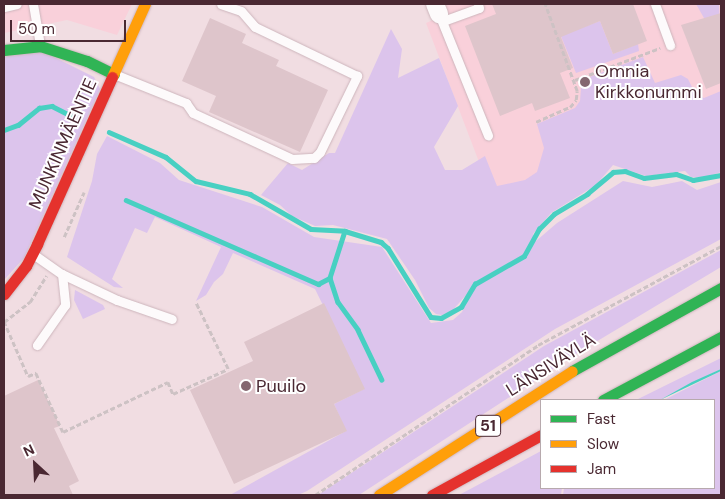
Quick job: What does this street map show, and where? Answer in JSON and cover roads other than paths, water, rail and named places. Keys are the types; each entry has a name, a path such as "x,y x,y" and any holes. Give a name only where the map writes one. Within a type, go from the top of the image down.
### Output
{"main road":[{"name":"MUNKINMÄENTIE","path":"4,294 33,254 144,4"},
{"path":"4,50 40,46 87,61 114,74"},
{"name":"LÄNSIVÄYLÄ","path":"379,495 597,355 721,288"},
{"path":"605,399 721,337"},
{"name":"51","path":"432,495 540,436"}],"lane":[{"path":"4,7 17,4"},
{"path":"33,4 40,46"},
{"path":"114,74 186,103 193,113 292,158 314,158 320,152 357,76 255,27 241,11 221,4"},
{"path":"478,4 479,8 439,13 488,134"},
{"path":"655,4 670,45"},
{"path":"33,254 62,274 117,300 172,319"},
{"path":"38,344 65,305 62,274"}],"waterway":[{"path":"4,130 18,125 39,108 52,106 70,115"},
{"path":"109,132 166,157 196,181 250,194 311,229 345,231 381,242 388,248 431,317 441,318 461,307 475,284 524,256 539,229 554,214 587,194 613,172 625,171 644,178 676,174 693,180 721,175"},
{"path":"126,200 318,284 330,278"},
{"path":"345,231 330,278 338,302 358,330 382,380"}],"place":[{"name":"Omnia Kirkkonummi","path":"585,82"},
{"name":"Puuilo","path":"246,386"}]}
